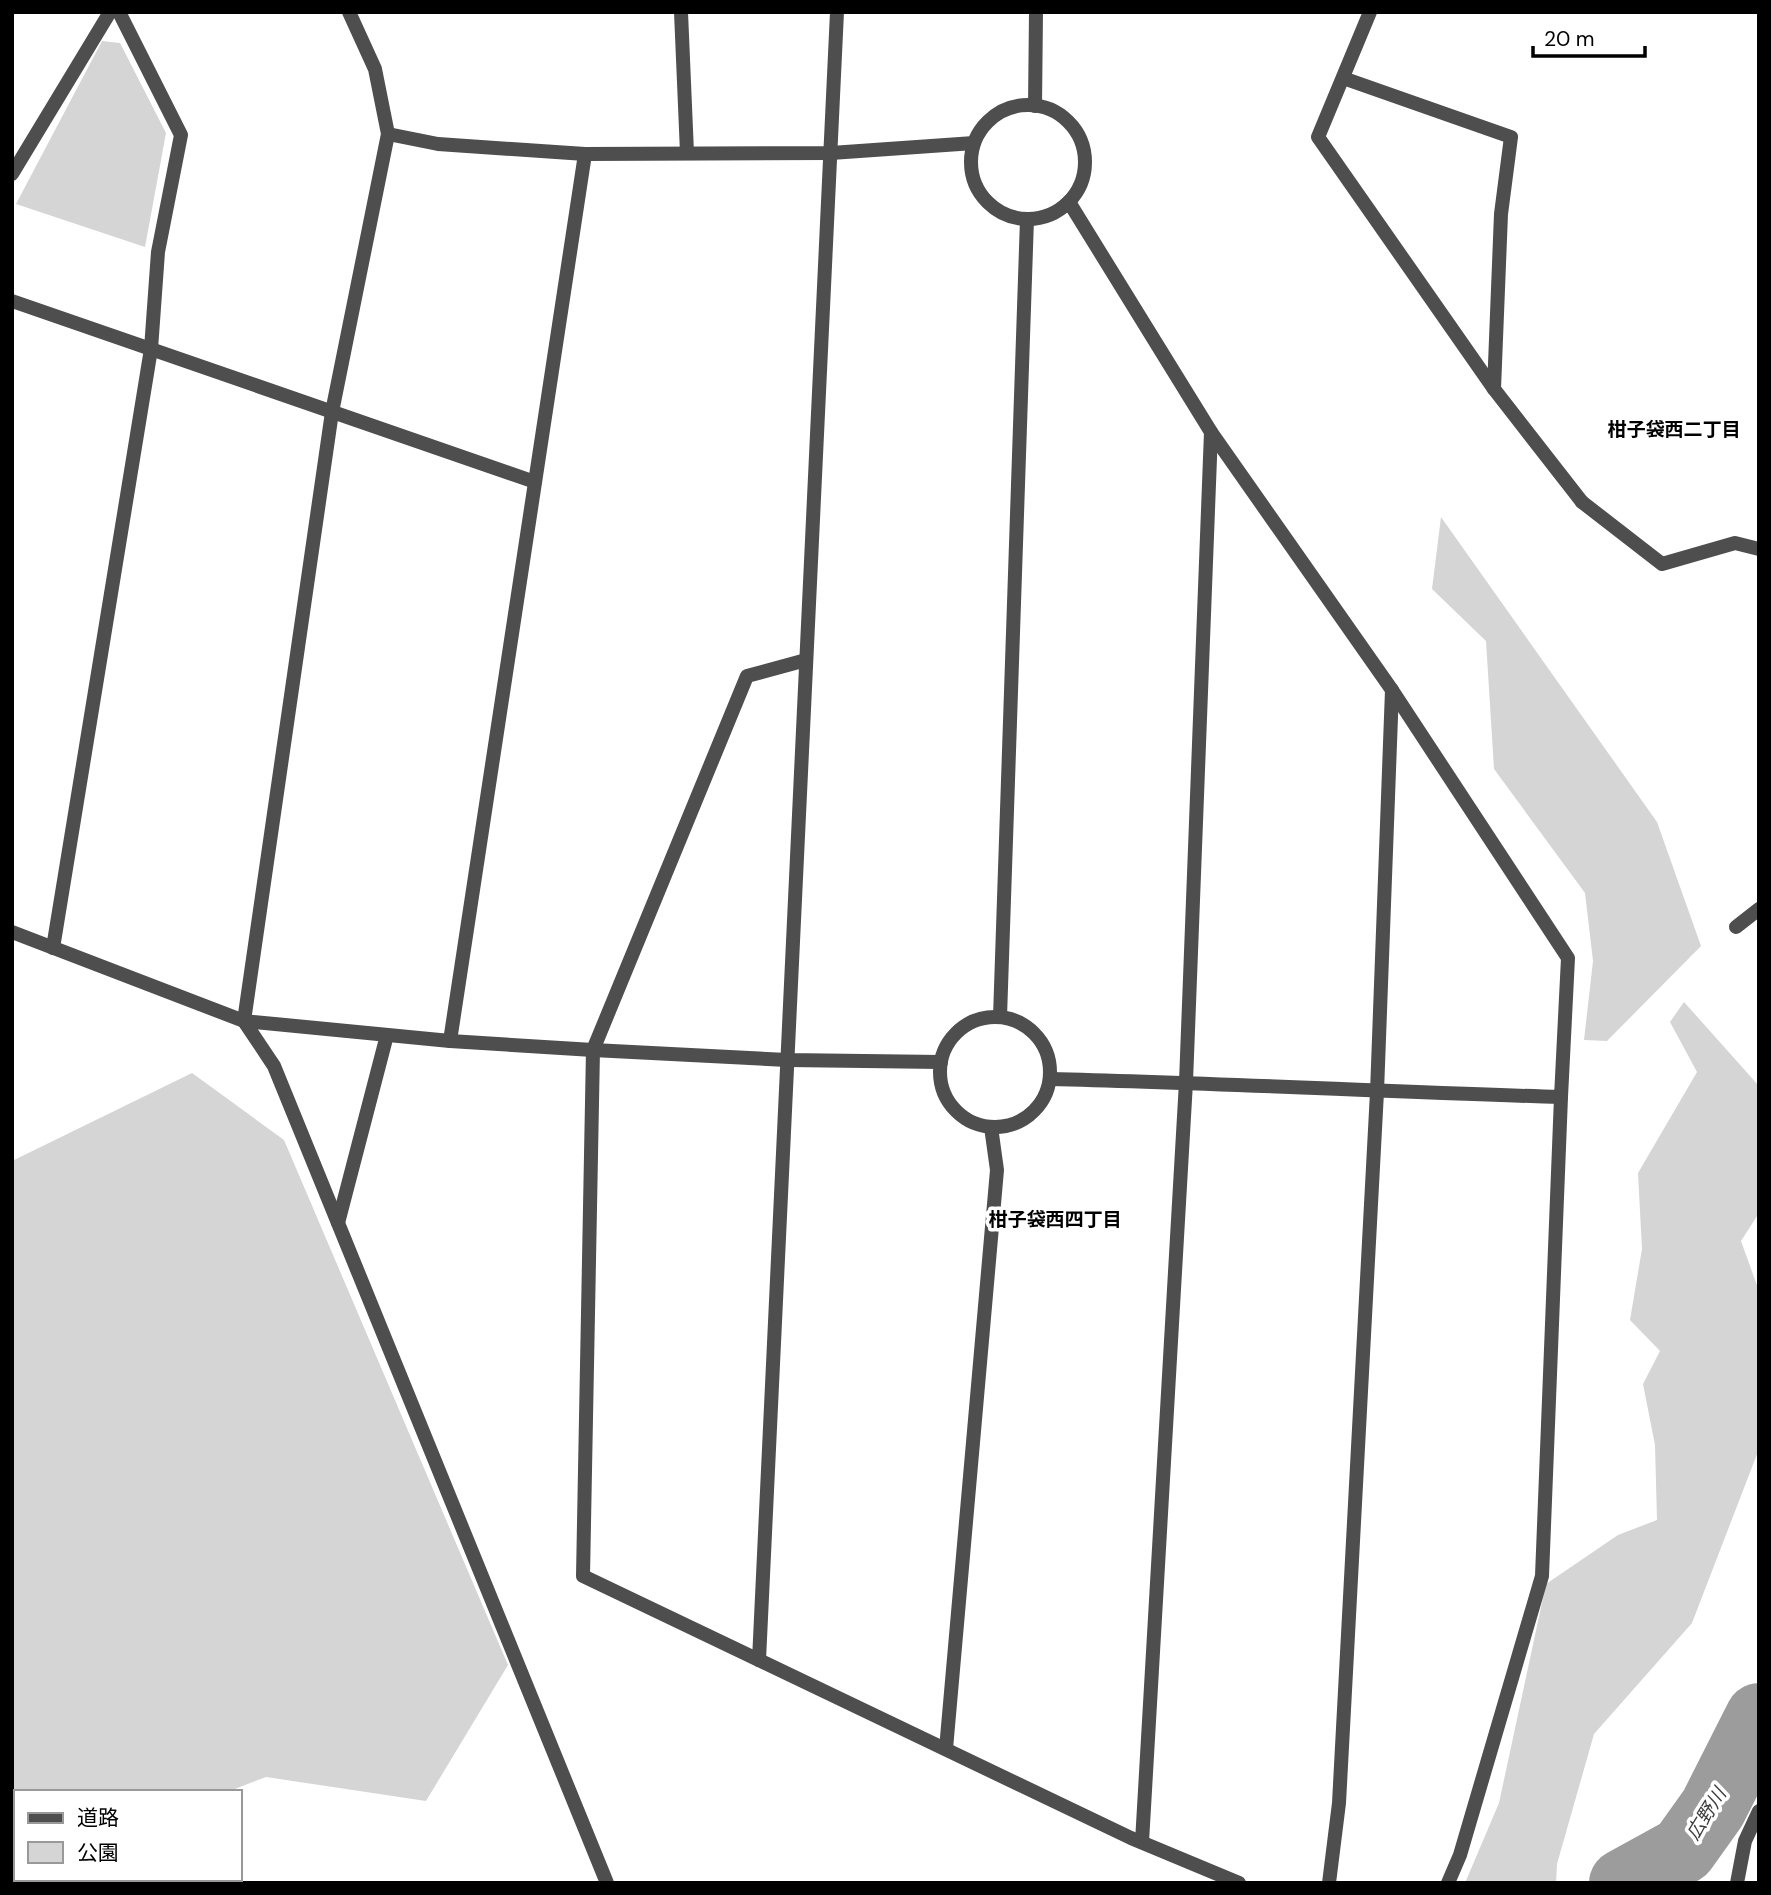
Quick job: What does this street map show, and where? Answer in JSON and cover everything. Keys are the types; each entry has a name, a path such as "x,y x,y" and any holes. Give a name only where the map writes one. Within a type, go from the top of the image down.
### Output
{"street":[{"path":"12,174 110,12"},
{"path":"53,948 151,349 158,252 181,135 119,12"},
{"path":"349,12 375,69 388,134 331,412 244,1021 274,1066 607,1883"},
{"path":"681,12 687,153"},
{"path":"759,1660 837,12"},
{"path":"1035,106 1036,12"},
{"path":"1370,12 1318,137 1494,389 1582,502 1662,564 1735,543 1759,549"},
{"path":"1343,78 1511,138 1501,214 1494,389"},
{"path":"1016,106 1035,106 1053,111 1067,121 1078,135 1084,152 1084,170 1079,187 1069,202 1043,218 1009,217 994,208 981,195 973,179 971,161 974,143 984,126 998,114 1016,106"},
{"path":"388,134 438,145 585,154 831,153 974,143"},
{"path":"450,1041 585,154"},
{"path":"1069,202 1211,432 1392,690 1568,958 1542,1576 1460,1855 1448,1883"},
{"path":"1000,1017 1027,219"},
{"path":"12,301 535,482"},
{"path":"1142,1842 1186,1082 1211,432"},
{"path":"806,660 747,676 593,1050 583,1576 1142,1842 1239,1883"},
{"path":"1329,1883 1339,1803 1377,1092 1392,690"},
{"path":"1736,927 1759,909"},
{"path":"12,932 244,1021 450,1041 593,1050 787,1060 941,1062"},
{"path":"1000,1017 1017,1021 1032,1031 1043,1045 1049,1061 1050,1079 1046,1095 1023,1119 991,1127 973,1122 958,1112 946,1097 941,1080 941,1062 956,1034 969,1023 1000,1017"},
{"path":"338,1223 387,1035"},
{"path":"1050,1079 1561,1097"},
{"path":"946,1749 997,1170 991,1127"},
{"path":"1737,1883 1745,1841 1759,1811"}],"green space":[{"path":"102,41 120,43 166,133 145,247 16,204"},
{"path":"1441,517 1657,822 1701,946 1607,1041 1584,1040 1593,961 1585,893 1494,769 1486,641 1432,589"},
{"path":"1684,1002 1759,1086 1759,1213 1741,1241 1759,1291 1759,1449 1692,1623 1594,1734 1557,1864 1556,1883 1465,1883 1499,1803 1546,1584 1618,1535 1657,1520 1655,1445 1643,1384 1660,1351 1630,1320 1642,1249 1638,1173 1697,1072 1670,1022"},
{"path":"192,1073 284,1140 508,1665 426,1801 266,1777 232,1790 14,1790 14,1881 80,1881 12,1883 12,1161"}],"waterway":[{"name":"広野川","path":"1623,1883 1683,1850 1713,1808 1759,1717"}],"district":[{"name":"柑子袋西二丁目","path":"1674,429"},
{"name":"柑子袋西四丁目","path":"1055,1219"}]}
